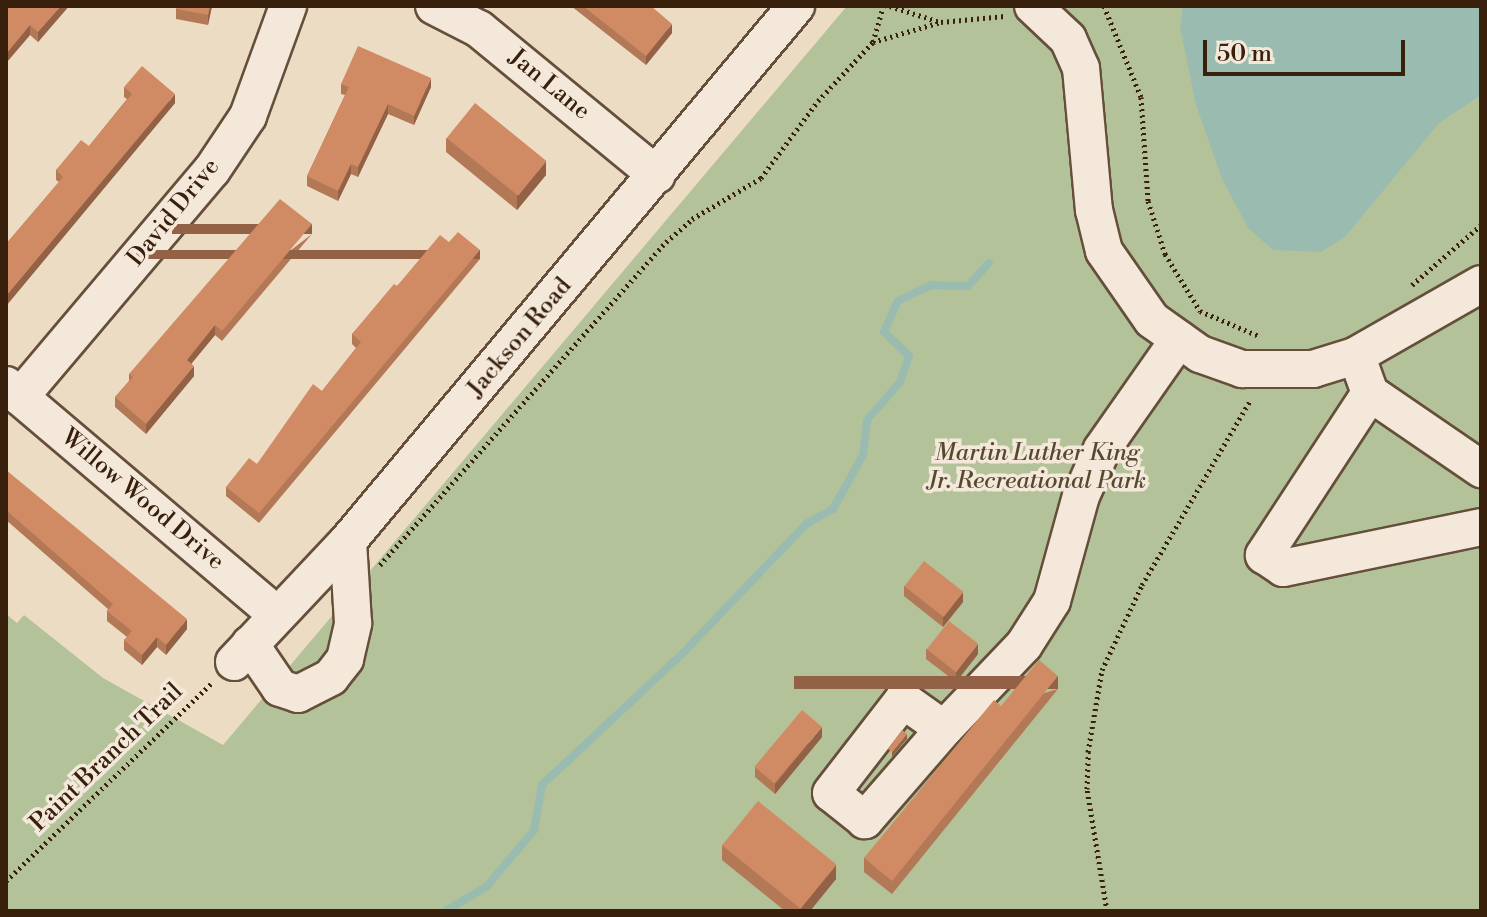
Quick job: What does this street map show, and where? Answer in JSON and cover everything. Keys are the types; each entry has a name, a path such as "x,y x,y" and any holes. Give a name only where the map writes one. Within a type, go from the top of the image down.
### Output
{"street":[{"name":"David Drive","path":"13,391 212,170 248,116 288,6"},
{"name":"Jan Lane","path":"434,6 479,29 657,175"},
{"name":"Jackson Road","path":"242,653 348,541 796,6"},
{"path":"1026,13 1068,39 1081,68 1094,210 1104,251 1152,320 1200,354 1264,371 1313,369 1355,356 1481,284"},
{"path":"944,729 1024,645 1052,601 1081,496 1102,449 1179,339"},
{"path":"1355,356 1370,393 1481,469"},
{"name":"Willow Wood Drive","path":"13,391 277,615"},
{"path":"1370,393 1264,555 1283,568 1481,527"},
{"path":"242,653 280,688 298,694 316,688 345,659 353,623 348,541"}],"path":[{"path":"350,591 361,587 666,242 692,219 761,178 818,101 873,42 883,6"},
{"path":"890,6 941,22"},
{"path":"1104,6 1138,84 1148,201 1182,289 1208,317 1266,337"},
{"path":"873,42 941,22 1026,13"},
{"path":"1407,288 1481,225"},
{"path":"1239,396 1265,400"},
{"path":"1107,911 1087,789 1092,714 1102,670 1142,585 1251,400"},
{"name":"Paint Branch Trail","path":"6,881 242,653"}],"green space":[{"name":"Martin Luther King Jr. Recreational Park","path":"847,6 1481,6 1481,911 6,911 6,614 17,623 24,615 103,678 223,745"}],"water":[{"path":"1183,6 1481,6 1481,95 1439,123 1345,237 1321,252 1273,250 1248,228 1222,179 1196,105 1180,27"}],"building":[{"path":"9,6 61,6 38,32 30,25 6,54 6,9"},
{"path":"177,6 210,6 208,15 176,9"},
{"path":"583,6 651,6 672,24 646,56"},
{"path":"358,46 431,78 414,116 388,104 358,167 351,164 338,191 307,176 349,87 341,84"},
{"path":"142,66 175,94 6,296 6,244 63,177 56,170 81,140 89,146 132,94 124,87"},
{"path":"475,103 546,161 518,196 447,138"},
{"path":"280,199 312,224 222,331 215,325 187,360 194,366 146,424 115,397 133,377 129,374"},
{"path":"458,232 480,250 259,513 226,487 249,458 257,464 313,384 322,391 361,342 352,334 394,284 397,286 440,235 449,242"},
{"path":"6,470 187,619 166,645 157,637 142,655 124,640 132,631 107,611 113,604 6,510"},
{"path":"924,561 963,592 944,617 904,586"},
{"path":"949,621 978,644 956,672 927,649"},
{"path":"1039,660 1058,676 892,881 864,858 994,700 1001,706"},
{"path":"802,710 822,727 774,783 754,767"},
{"path":"902,730 907,734 892,752 888,749"},
{"path":"758,801 836,865 801,909 722,845"}],"waterway":[{"path":"446,911 487,886 534,830 542,785 681,655 806,524 833,509 863,455 867,420 900,382 909,356 884,332 898,301 931,285 968,286 989,263"}]}
